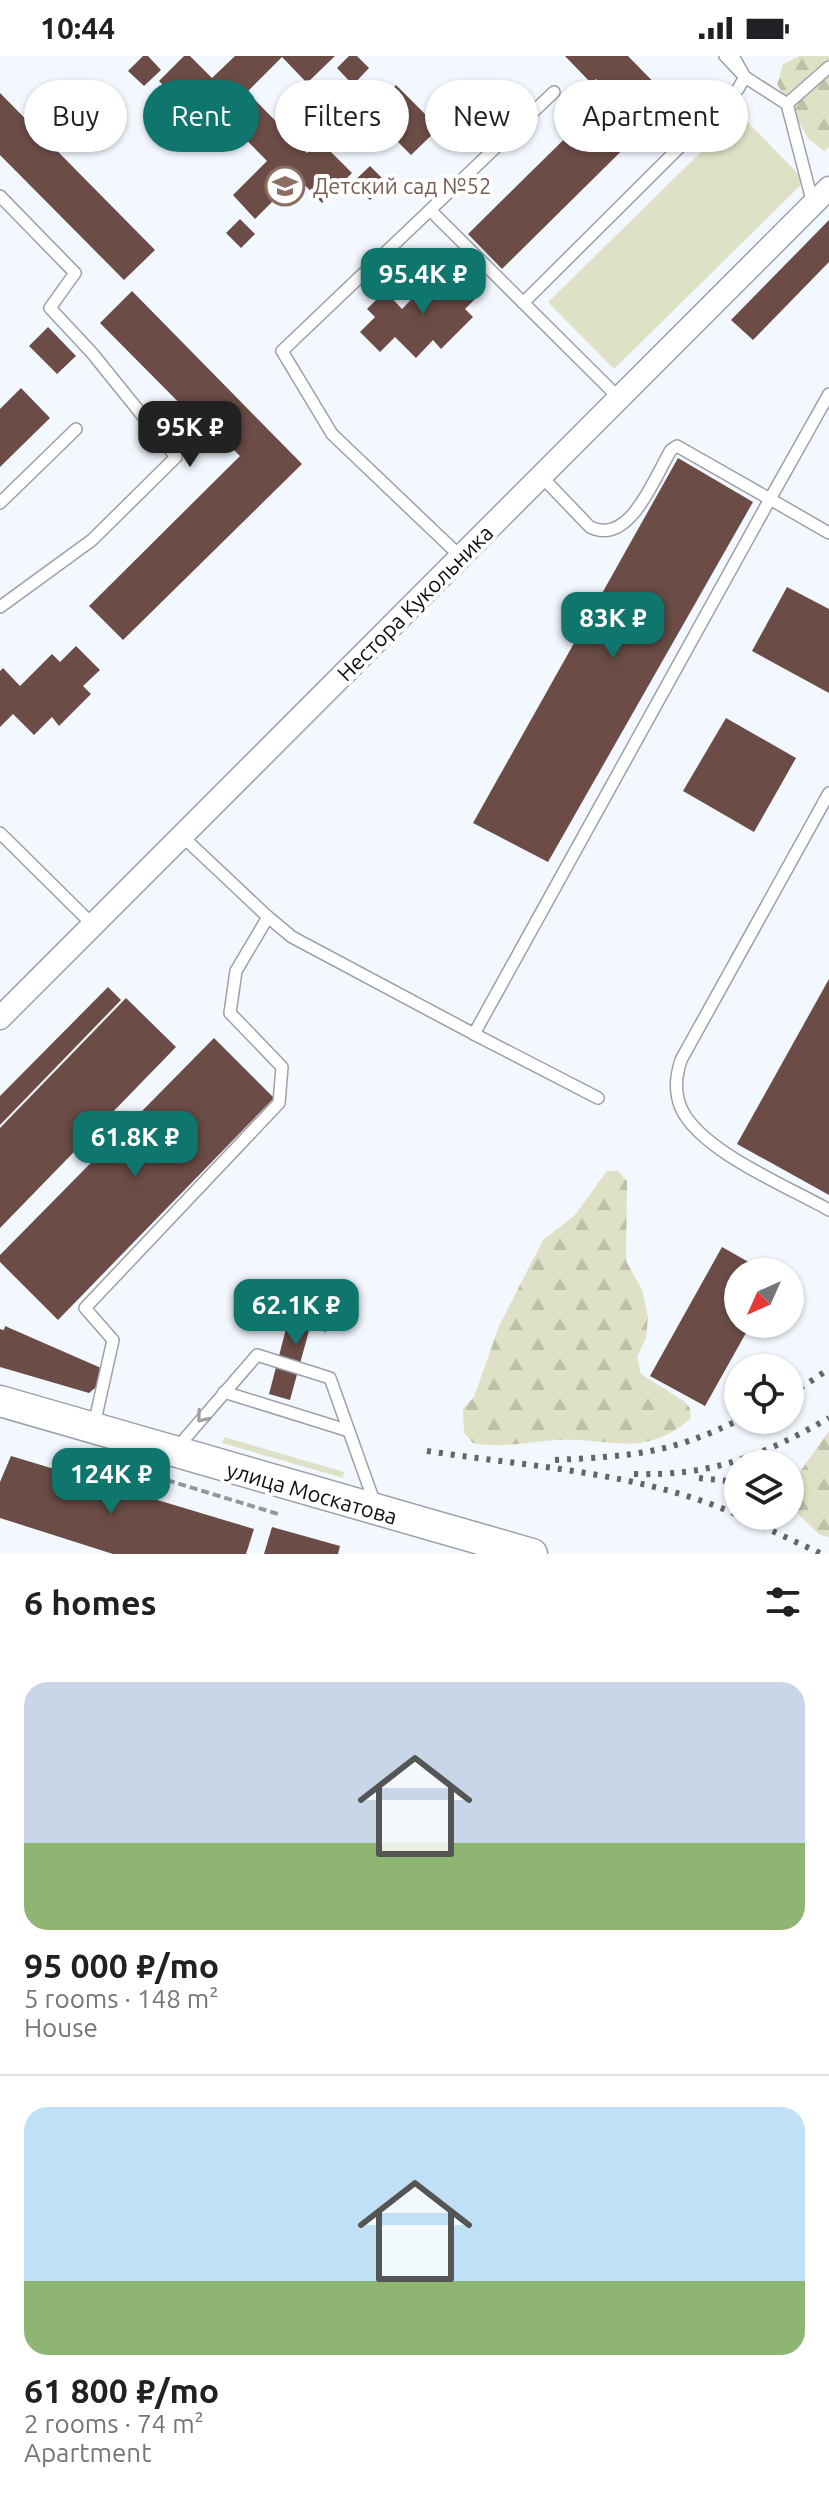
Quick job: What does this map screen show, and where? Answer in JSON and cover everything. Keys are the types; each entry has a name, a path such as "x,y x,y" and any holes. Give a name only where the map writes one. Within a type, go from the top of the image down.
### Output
{"main road":[{"name":"улица Москатова","path":"0,1401 93,1444 173,1453 532,1554"}],"street":[{"name":"Нестора Кукольника","path":"0,1018 821,196"}],"lane":[{"path":"725,56 745,77 787,104 821,196"},
{"path":"733,56 745,77"},
{"path":"787,104 829,67"},
{"path":"523,303 738,89 745,77"},
{"path":"461,557 332,434 282,351 554,92"},
{"path":"0,196 75,273 50,308 92,353 176,457 92,540 0,607"},
{"path":"430,210 619,398"},
{"path":"474,1034 829,394"},
{"path":"0,503 76,429"},
{"path":"541,476 590,527 600,532 612,530 630,519 671,450 677,446 829,533"},
{"path":"829,793 681,1060 675,1081 682,1109 702,1134 829,1210"},
{"path":"0,833 93,925"},
{"path":"182,836 292,937 598,1098"},
{"path":"93,1444 113,1340 85,1308 279,1103 282,1067 230,1013 236,971 268,917"},
{"path":"173,1453 257,1355 330,1378 346,1430 378,1512"},
{"path":"224,1392 346,1430"}],"path":[{"path":"93,1444 278,1514"}],"green space":[{"path":"800,56 829,56 829,147 824,151 808,138 777,84 783,64"},
{"path":"748,122 805,181 614,369 548,302 701,152 748,152"},
{"path":"607,1171 618,1171 627,1181 626,1261 642,1290 648,1317 646,1338 637,1357 641,1374 685,1402 690,1408 691,1418 658,1438 627,1444 579,1440 506,1445 473,1443 464,1433 463,1408 474,1397 499,1326 543,1240 575,1215"},
{"path":"829,1431 829,1537 820,1535 804,1520 804,1466"},
{"path":"224,1437 344,1472 343,1478 222,1443"}],"building":[{"path":"143,56 148,56 161,70 150,80 143,80 143,85 128,71"},
{"path":"184,56 190,56 212,78 235,56 335,56 310,80 304,80 282,57 259,80 160,80"},
{"path":"349,56 357,56 369,68 358,80 348,80 337,68"},
{"path":"565,56 628,56 651,80 596,79 588,80"},
{"path":"0,93 24,117 24,152 58,152 155,250 124,280 0,155"},
{"path":"409,98 425,114 425,142 411,155 408,152"},
{"path":"259,104 275,120 275,152 331,152 352,173 322,203 297,177 255,219 233,195 267,161 258,152"},
{"path":"554,149 554,152 620,152 502,269 468,234"},
{"path":"370,166 387,183 370,200 352,183"},
{"path":"240,219 255,234 241,248 226,233"},
{"path":"829,220 829,262 753,340 731,320"},
{"path":"458,270 481,293 465,309 473,317 441,349 433,340 416,358 395,337 380,352 360,332 375,317 367,309 385,291 402,309 433,277 442,285"},
{"path":"132,291 302,464 123,640 89,606 240,456 225,441 221,445 100,323"},
{"path":"48,327 76,356 57,374 29,346"},
{"path":"21,388 50,418 0,467 0,409"},
{"path":"678,458 753,502 548,862 473,823"},
{"path":"787,587 829,609 829,693 752,651"},
{"path":"76,646 100,670 83,686 91,694 59,726 52,717 34,735 13,714 0,727 0,671 3,668 20,686 52,654 60,662"},
{"path":"726,718 796,758 754,832 683,791"},
{"path":"829,979 829,1195 737,1144"},
{"path":"108,987 121,1000 0,1125 0,1096"},
{"path":"126,998 176,1047 0,1228 0,1128"},
{"path":"214,1038 274,1098 58,1320 0,1262 0,1255"},
{"path":"722,1247 741,1258 724,1258 724,1338 743,1338 734,1354 724,1354 724,1372 705,1406 650,1376"},
{"path":"293,1302 331,1313 326,1332 310,1327 290,1400 269,1394"},
{"path":"5,1326 101,1368 100,1384 89,1393 0,1367 0,1329 4,1330"},
{"path":"11,1456 254,1529 246,1554 113,1554 0,1518 0,1482"},
{"path":"272,1527 340,1546 338,1554 264,1554"}],"railway":[{"path":"804,1386 829,1369"},
{"path":"634,1474 688,1471 736,1461 781,1443 829,1418"},
{"path":"555,1460 606,1457 670,1447 724,1427"},
{"path":"427,1451 624,1480 663,1489 724,1510"},
{"path":"699,1478 724,1481"},
{"path":"770,1530 822,1554"}],"place":[{"name":"Детский сад №52","path":"285,186"}]}
